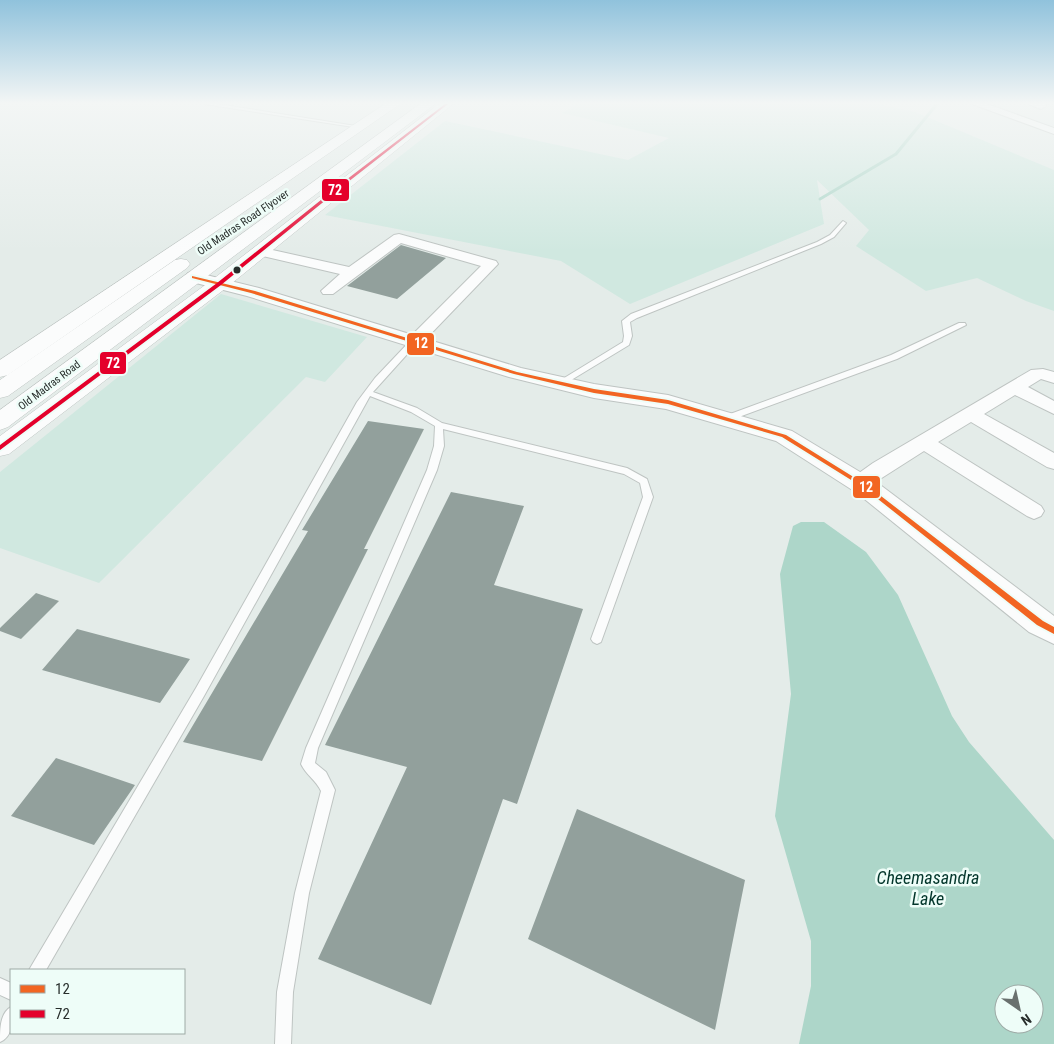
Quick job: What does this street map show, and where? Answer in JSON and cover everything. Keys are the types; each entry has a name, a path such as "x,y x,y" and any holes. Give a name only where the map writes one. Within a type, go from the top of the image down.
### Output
{"main road":[{"path":"0,370 163,268 324,153"},
{"name":"Old Madras Road Flyover","path":"163,268 339,153"},
{"name":"Old Madras Road Flyover","path":"194,277 363,153"},
{"path":"0,448 219,284 385,153"},
{"name":"Old Madras Road","path":"0,391 163,268"},
{"name":"Old Madras Road","path":"0,422 194,277"}],"street":[{"path":"328,291 399,238 491,264 415,341"},
{"path":"259,251 351,272"},
{"path":"194,277 253,292 516,373 594,391 668,402 784,436 859,483 1040,623 1054,631"},
{"path":"859,483 880,468 1037,374 1054,378"},
{"path":"1014,388 1054,408"},
{"path":"971,414 1054,462"},
{"path":"924,442 1034,511"}],"lane":[{"path":"560,383 626,343 628,336 626,321 634,316 819,243 832,236 842,222"},
{"path":"725,419 894,357 962,325"},
{"path":"38,969 204,684 276,553 368,393 415,341"},
{"path":"368,393 430,418 439,425 627,470 644,481 648,497 597,639"},
{"path":"283,1044 285,992 302,893 328,790 321,777 308,764 312,748 432,470 439,446 439,425"},
{"path":"0,1034 10,1017"}],"shaded area":[{"path":"405,153 594,153 628,160 642,153 1013,153 1054,170 1054,311 1026,301 977,278 926,291 856,246 869,230 817,180 824,224 630,304 561,261 325,215"},
{"path":"221,294 367,337 325,382 306,377 99,583 0,548 0,472"}],"water":[{"name":"Cheemasandra Lake","path":"801,522 824,522 866,552 898,595 952,716 969,742 1054,840 1054,1044 799,1044 811,986 811,941 775,816 791,694 780,574 793,526"}],"building":[{"path":"401,245 446,258 397,299 347,286"},
{"path":"368,421 424,429 364,549 368,549 262,761 183,742 308,531 302,530"},
{"path":"451,492 524,506 494,585 583,609 517,804 503,799 431,1005 318,959 407,767 325,745"},
{"path":"36,593 59,601 21,639 0,631 0,628"},
{"path":"77,629 190,659 160,703 42,670"},
{"path":"56,758 135,785 94,845 11,816"},
{"path":"577,809 745,880 715,1030 528,939"}],"waterway":[{"path":"820,199 897,153"}],"transit line":[{"name":"72","path":"0,448 219,284 384,153"},
{"name":"12","path":"194,277 253,292 516,373 594,391 668,402 784,436 866,487 1040,623 1054,631"}]}
